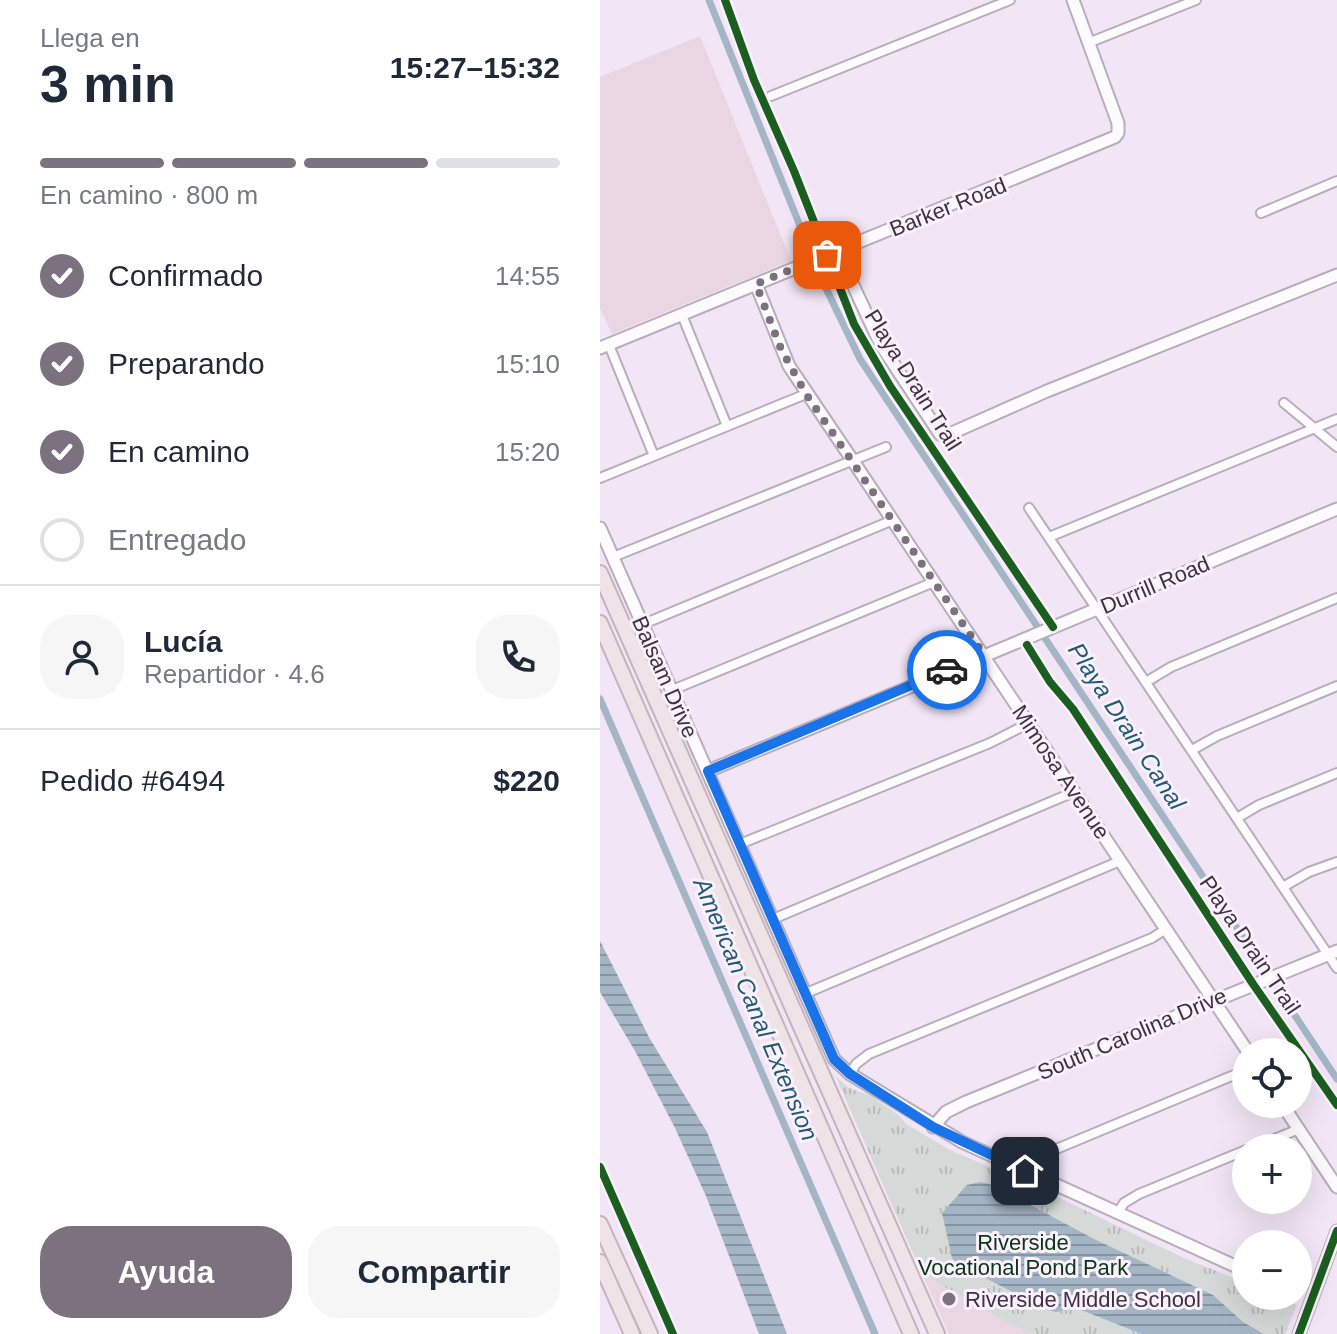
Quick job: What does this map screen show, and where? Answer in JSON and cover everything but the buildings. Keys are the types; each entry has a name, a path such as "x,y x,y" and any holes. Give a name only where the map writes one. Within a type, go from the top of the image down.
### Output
{"highway":[{"path":"600,573 937,1331"},
{"path":"600,623 909,1330"},
{"path":"600,1224 650,1334"},
{"path":"600,1262 632,1334"}],"street":[{"path":"771,96 1010,0"},
{"name":"Barker Road","path":"604,346 1115,137 1118,123 1073,0"},
{"path":"1088,43 1196,0"},
{"path":"1261,213 1337,181"},
{"path":"837,251 881,345 940,434 946,436 1047,391 1337,275"},
{"name":"Mimosa Avenue","path":"756,284 781,349 806,394 1239,1038"},
{"path":"682,315 727,426"},
{"path":"604,346 654,456"},
{"path":"600,478 806,394"},
{"path":"1284,403 1337,447"},
{"path":"1049,537 1337,419"},
{"path":"613,557 886,447"},
{"path":"1029,508 1283,887 1333,953 1337,968"},
{"name":"Durrill Road","path":"708,771 1337,509"},
{"path":"641,625 893,520"},
{"name":"Balsam Drive","path":"600,528 828,1051 850,1074 933,1127 1232,1265"},
{"path":"670,691 934,582"},
{"path":"1146,682 1171,667 1337,598"},
{"path":"1192,750 1217,736 1337,686"},
{"path":"740,844 990,743 1029,723"},
{"path":"1237,818 1259,805 1337,773"},
{"path":"773,919 1074,792"},
{"path":"804,994 1120,861"},
{"path":"1283,887 1309,872 1337,862"},
{"path":"850,1074 856,1064 869,1054 1125,949 1166,929"},
{"name":"South Carolina Drive","path":"933,1127 946,1112 966,1102 1333,953"},
{"path":"1025,1171 1037,1157 1232,1076"},
{"path":"1292,1118 1337,1187"},
{"path":"1287,1134 1299,1129"},
{"path":"1117,1214 1124,1203 1139,1194 1232,1156"},
{"path":"1312,1298 1337,1231"},
{"path":"1299,1334 1308,1310"}],"shaded area":[{"path":"700,36 791,261 612,334 600,308 600,77"},
{"name":"Riverside Middle School","path":"922,1274 1010,1324 1034,1334 949,1334"}],"green space":[{"name":"Riverside Vocational Pond Park","path":"836,1077 849,1088 871,1096 900,1116 906,1124 950,1150 1232,1277 1232,1310 1295,1310 1285,1334 1034,1334 1010,1324 922,1274"}],"water":[{"path":"600,941 650,1039 707,1132 787,1334 759,1334 706,1196 675,1128 600,992"},
{"path":"980,1182 993,1185 1094,1239 1213,1295 1243,1322 1264,1334 1142,1334 1076,1308 1056,1312 1048,1310 958,1264 952,1258 942,1213 967,1185"}],"waterway":[{"name":"Playa Drain Canal","path":"709,0 821,278 860,359 1337,1079"},
{"name":"American Canal Extension","path":"600,699 875,1334"}],"cycle path":[{"name":"Playa Drain Trail","path":"725,0 754,80 794,171 854,324 890,386 1053,627"},
{"name":"Playa Drain Trail","path":"1027,645 1337,1105"},
{"path":"600,1167 673,1334"},
{"path":"1299,1334 1337,1231"}],"way so far":[{"path":"827,255 756,284 781,349 806,394 984,655 947,670"}],"place":[{"name":"Riverside Middle School","path":"949,1299"}],"route":[{"path":"947,670 708,771 834,1059 850,1074 933,1127 1025,1171"}]}
